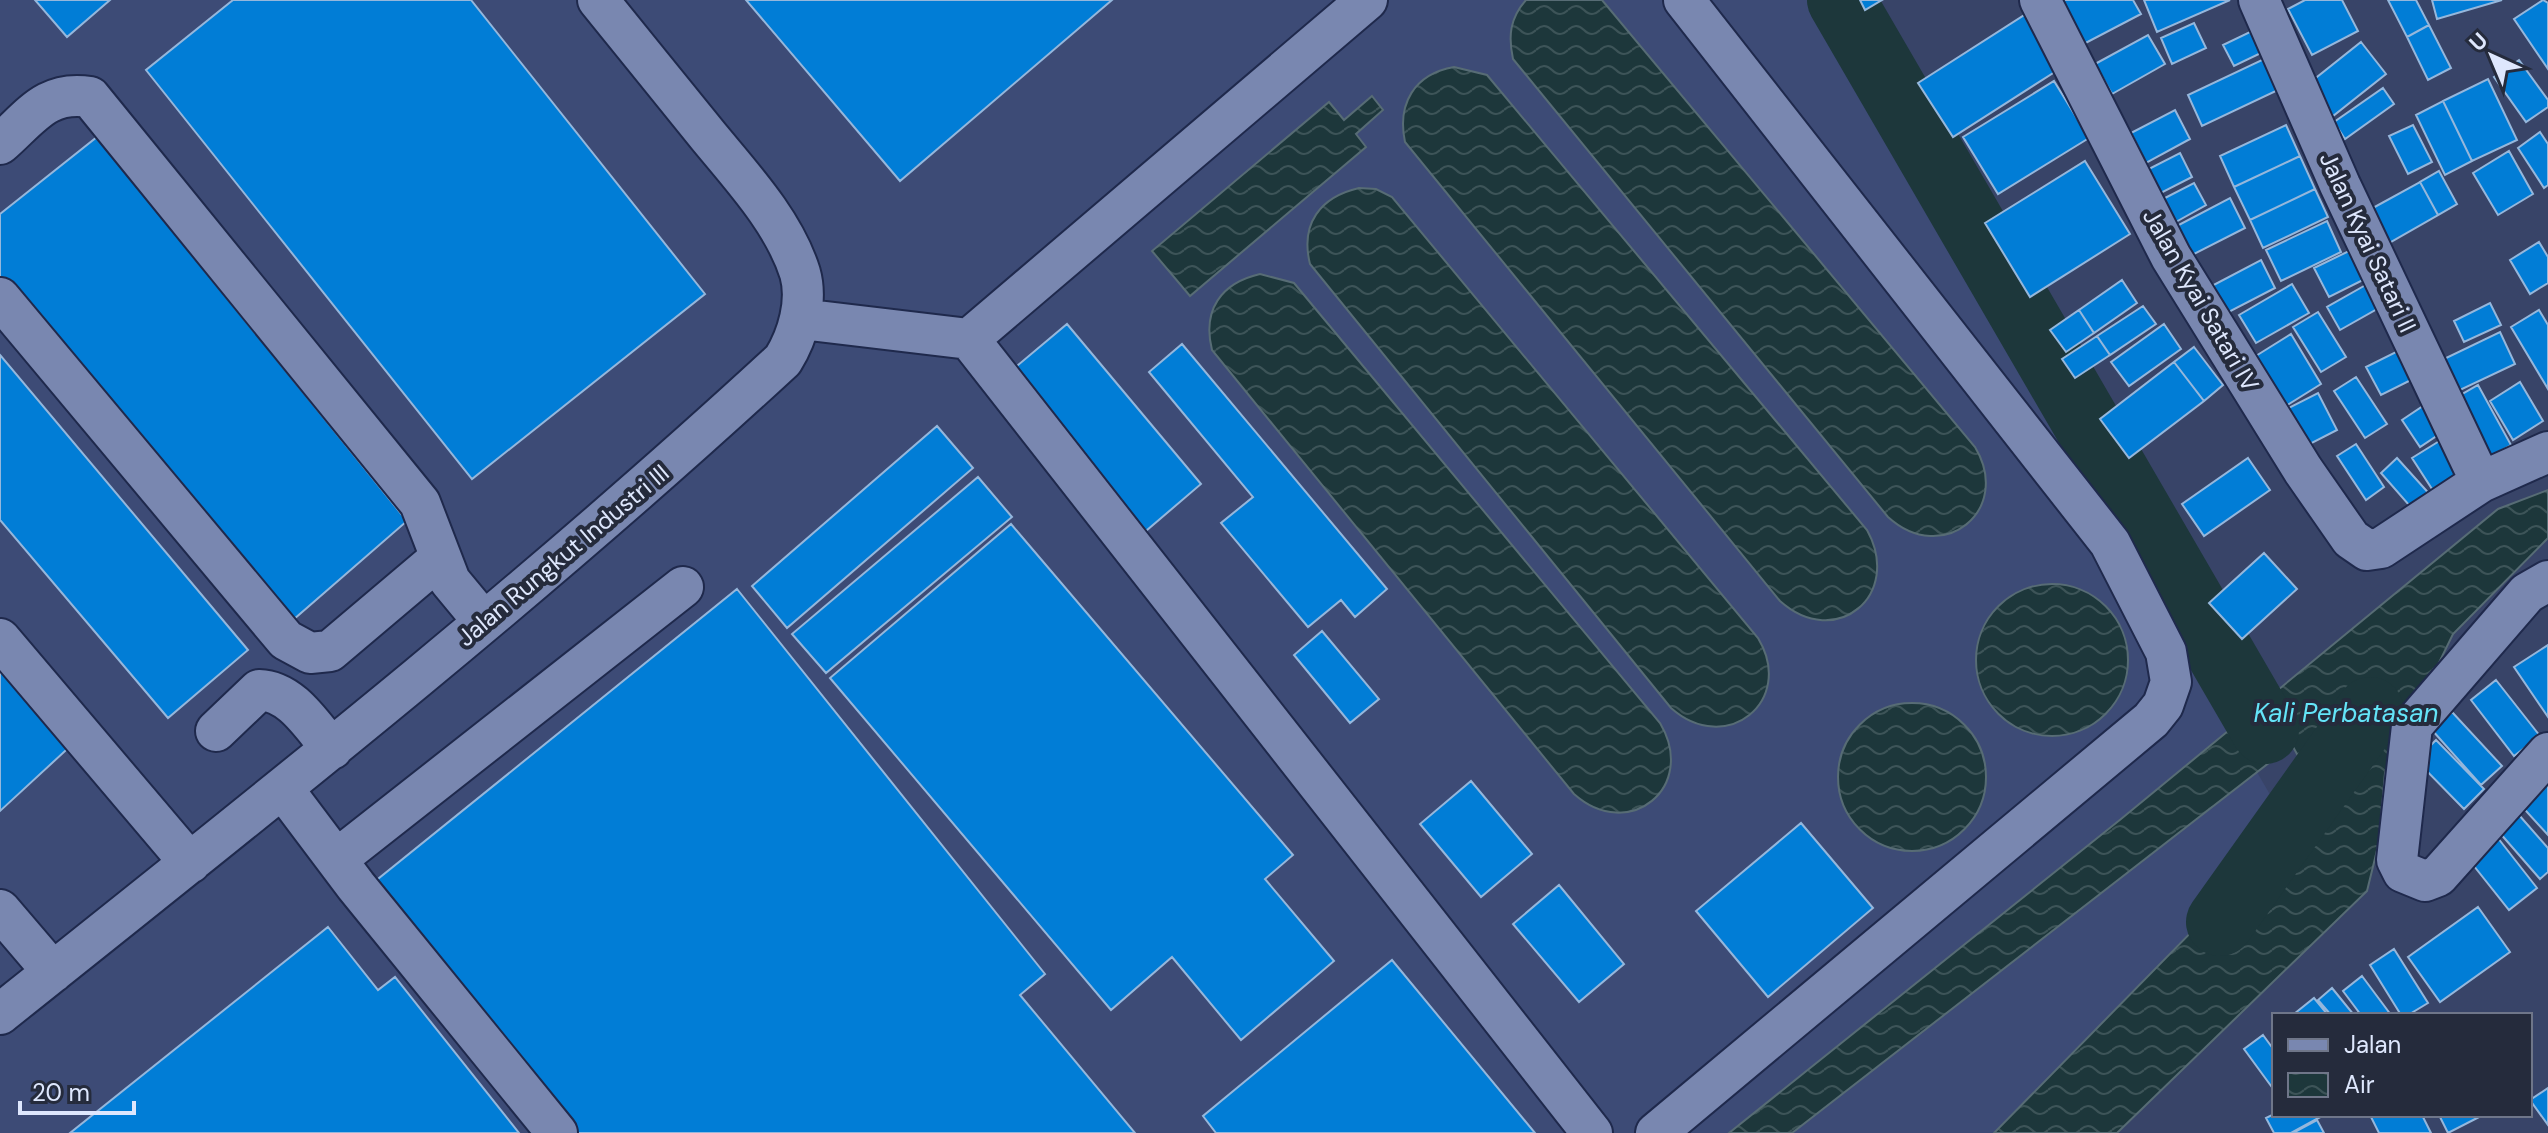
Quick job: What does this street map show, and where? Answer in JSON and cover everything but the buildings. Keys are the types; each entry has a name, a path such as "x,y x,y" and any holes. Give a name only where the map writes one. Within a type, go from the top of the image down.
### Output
{"street":[{"name":"Jalan Rungkut Industri III","path":"0,1014 332,749 644,488 783,360 801,319 801,276 789,245 749,186 598,0"},
{"path":"969,339 1367,0"},
{"path":"1656,1133 2151,720 2163,705 2171,682 2166,652 2110,543 1684,0"},
{"name":"Jalan Kyai Satari IV","path":"2040,0 2171,257 2303,470 2359,545 2367,550 2381,548 2481,482"},
{"name":"Jalan Kyai Satari II","path":"2260,0 2340,185 2481,482"},
{"path":"0,144 53,97 72,94 90,97 420,503 450,581 484,622"},
{"path":"0,298 286,640 310,653 330,651 440,558"},
{"path":"801,319 969,339 1592,1133"},
{"path":"2481,482 2548,452"},
{"path":"2548,581 2527,593 2412,726 2397,860 2403,872 2425,881 2438,876 2548,753"},
{"path":"337,859 683,587"},
{"path":"0,639 190,863"},
{"path":"216,731 259,690 272,691 284,696 332,749"},
{"path":"283,789 557,1133"},
{"path":"0,910 53,972"}],"shaded area":[{"path":"0,0 1811,0 2291,831 2091,1133 0,1133"}],"water":[{"path":"1526,0 1602,0 1975,447 1984,470 1985,492 1979,510 1966,524 1950,533 1930,536 1909,531 1888,517 1513,59 1512,28"},
{"path":"1454,67 1487,75 1867,530 1876,554 1876,576 1870,594 1858,609 1842,618 1822,620 1801,615 1780,601 1405,142 1404,115 1412,93 1428,76"},
{"path":"1372,96 1383,110 1356,134 1366,147 1190,296 1152,251 1329,102 1344,120"},
{"path":"1359,188 1376,189 1392,197 1758,638 1767,661 1768,682 1762,701 1749,715 1733,724 1713,727 1692,722 1671,708 1310,264 1308,237 1316,214 1333,198"},
{"path":"1260,274 1294,283 1660,723 1669,746 1670,768 1664,787 1652,801 1635,810 1616,813 1595,808 1574,794 1212,350 1210,323 1218,300 1235,284"},
{"name":"Kali Perbatasan","path":"2548,490 2548,538 2453,634 2385,773 2379,842 2367,891 2117,1133 1994,1133 2322,799 2292,745 1792,1133 1729,1133 2121,819 2498,509"},
{"path":"2052,584 2081,590 2105,607 2122,631 2128,660 2122,689 2105,713 2081,730 2052,736 2023,730 1999,713 1982,689 1976,660 1982,631 1999,607 2023,590"},
{"path":"1912,703 1940,709 1964,725 1980,749 1986,777 1980,805 1964,829 1940,845 1912,851 1884,845 1860,829 1844,805 1838,777 1844,749 1860,725 1884,709"}],"waterway":[{"path":"1841,0 2265,730"},
{"name":"Kali Perbatasan","path":"2220,922 2370,711"}]}
